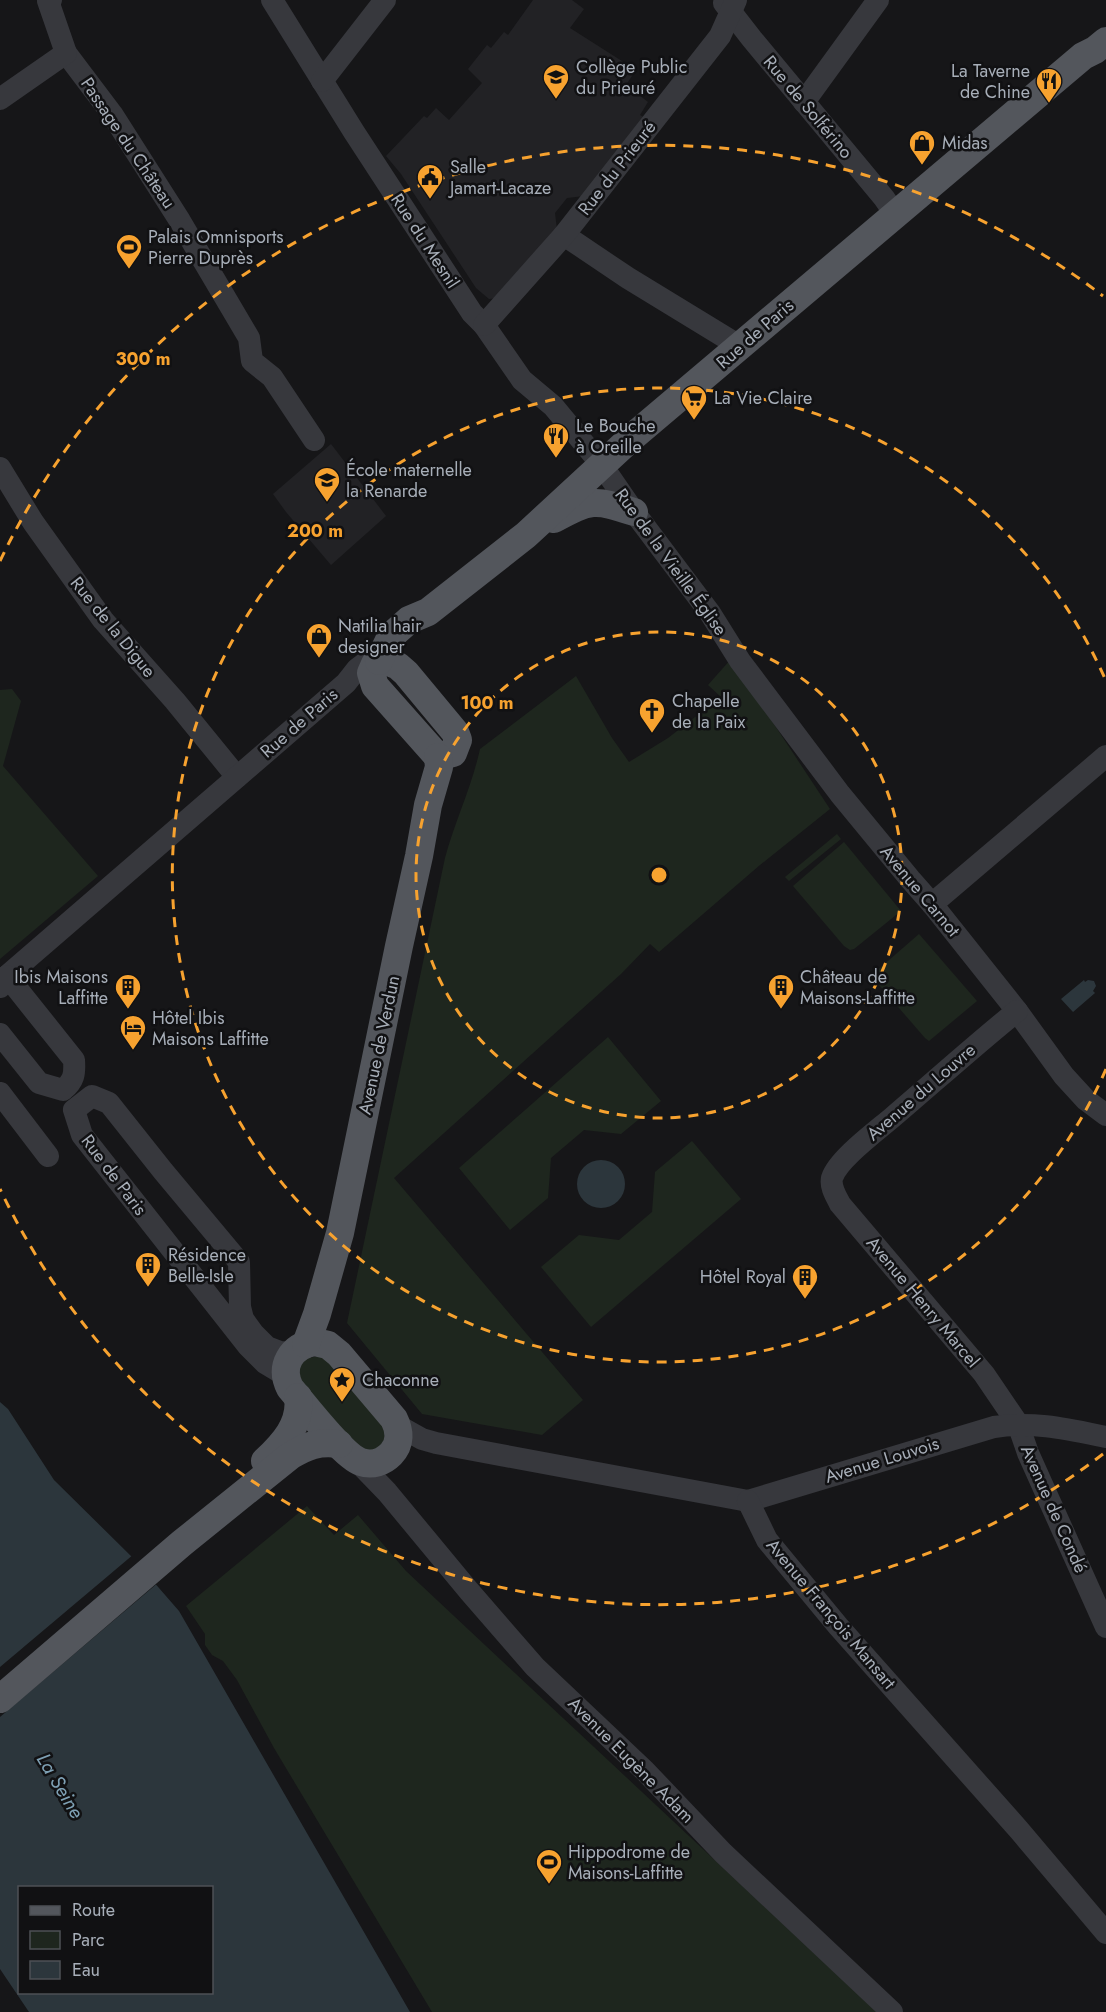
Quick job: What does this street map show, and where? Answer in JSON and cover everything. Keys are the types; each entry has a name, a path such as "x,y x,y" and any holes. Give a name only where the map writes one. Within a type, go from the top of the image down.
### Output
{"main road":[{"name":"Rue de Paris","path":"368,672 391,636 409,620 428,612 526,535 601,464 895,214 1095,49 1106,27"},
{"path":"526,535 581,504 604,502 634,512"},
{"name":"Rue de Paris","path":"406,673 407,659 428,612"},
{"path":"384,660 390,661 406,673 455,732 448,748 387,700 368,672 384,660"},
{"name":"Avenue de Verdun","path":"179,1539 282,1443 298,1414 303,1364 340,1233 428,805 439,767 448,748"},
{"path":"0,1685 179,1539 290,1456 320,1442 375,1464 393,1444 394,1419 339,1354 303,1364 349,1453"},
{"path":"0,1699 179,1539"}],"street":[{"name":"Passage du Château","path":"51,0 48,1 66,53 112,114 180,221 249,338 252,361 272,377 314,440"},
{"name":"Rue du Mesnil","path":"272,0 472,313 484,325 522,380 553,406 601,464"},
{"path":"322,81 386,0"},
{"path":"804,102 878,0"},
{"name":"Rue de Solférino","path":"729,4 804,102 895,214"},
{"name":"Rue du Prieuré","path":"484,325 564,235 720,36 729,4"},
{"path":"0,99 66,53"},
{"path":"564,235 628,278 741,347"},
{"name":"Rue de la Vieille Église","path":"601,464 710,613 740,661"},
{"name":"Rue de la Digue","path":"0,468 33,522 103,620 175,701 237,777"},
{"name":"Avenue Carnot","path":"740,661 840,794 1017,1011 1064,1076 1086,1100 1106,1115"},
{"name":"Rue de Paris","path":"0,1034 39,1083 63,1090 69,1085 75,1074 74,1060 4,982 237,777 368,672"},
{"path":"932,904 1106,756"},
{"name":"Avenue du Louvre","path":"832,1179 837,1168 851,1154 933,1080 1017,1011"},
{"path":"0,1093 48,1156"},
{"name":"Rue de Paris","path":"92,1096 109,1103 239,1262 240,1307 243,1319 253,1333 267,1347 303,1364 265,1363 248,1346 82,1135 74,1110 83,1101 92,1096"},
{"name":"Avenue Henry Marcel","path":"832,1179 833,1190 840,1204 984,1374 1018,1424"},
{"name":"Avenue Louvois","path":"748,1501 994,1427 1018,1424 1043,1425 1106,1437"},
{"name":"Avenue de Condé","path":"1018,1424 1028,1453 1106,1627"},
{"path":"387,1492 386,1472 393,1444 422,1438 436,1443 748,1501"},
{"name":"Avenue Eugène Adam","path":"349,1453 387,1492 468,1592 535,1667 645,1771 723,1853 892,2012"},
{"name":"Avenue François Mansart","path":"748,1501 767,1540 781,1557 1106,1933"}],"shaded area":[{"path":"533,0 572,0 584,9 570,28 636,70 626,85 648,102 640,115 647,119 584,196 567,198 555,213 557,230 499,298 489,299 476,288 401,174 386,156 424,116 427,118 436,108 449,120 482,83 468,69 487,45 491,48 504,32 508,35"},
{"name":"École maternelle la Renarde","path":"331,444 386,516 331,565 273,494"}],"green space":[{"path":"731,659 830,809 760,865 659,952 650,944 621,974 394,1178 583,1400 542,1435 422,1414 347,1323 445,858 480,749 576,676 612,738 629,762 668,738 721,697 708,685"},
{"path":"12,689 21,701 3,766 98,876 0,959 0,690"},
{"path":"837,834 841,839 789,881 785,877"},
{"path":"844,842 901,911 850,950 844,946 793,886"},
{"path":"919,934 977,1001 929,1041 873,978 873,974"},
{"path":"608,1037 661,1101 621,1134 584,1130 551,1158 548,1198 510,1230 459,1168"},
{"path":"692,1141 741,1199 591,1327 541,1267 579,1235 619,1240 652,1212 655,1172"},
{"path":"323,1355 387,1431 381,1448 362,1453 300,1385 298,1367 304,1359"},
{"name":"Hippodrome de Maisons-Laffitte","path":"307,1506 334,1535 358,1515 406,1571 877,2012 432,2012 274,1748 237,1680 223,1661 212,1655 205,1645 205,1634 186,1606"}],"water":[{"path":"1084,980 1085,982 1094,981 1096,986 1093,991 1095,993 1073,1012 1061,999"},
{"path":"596,1160 606,1160 621,1170 625,1184 621,1198 615,1204 606,1208 596,1208 581,1198 577,1189 577,1179 587,1164"},
{"name":"La Seine","path":"0,1402 8,1409 54,1480 132,1557 179,1611 410,2012 29,2012 0,1969"}],"pier":[{"path":"134,1554 159,1582 0,1717 0,1667"}],"place":[{"name":"Collège Public du Prieuré","path":"556,100"},
{"name":"La Taverne de Chine","path":"1049,104"},
{"name":"Midas","path":"922,166"},
{"name":"Salle Jamart-Lacaze","path":"430,200"},
{"name":"Palais Omnisports Pierre Duprès","path":"129,270"},
{"name":"La Vie Claire","path":"694,421"},
{"name":"Le Bouche à Oreille","path":"556,459"},
{"name":"École maternelle la Renarde","path":"327,503"},
{"name":"Natilia hair designer","path":"319,659"},
{"name":"Chapelle de la Paix","path":"652,734"},
{"name":"Ibis Maisons Laffitte","path":"128,1010"},
{"name":"Château de Maisons-Laffitte","path":"781,1010"},
{"name":"Hôtel Ibis Maisons Laffitte","path":"133,1051"},
{"name":"Résidence Belle-Isle","path":"148,1288"},
{"name":"Hôtel Royal","path":"805,1300"},
{"name":"Chaconne","path":"342,1403"},
{"name":"Hippodrome de Maisons-Laffitte","path":"549,1885"}]}
